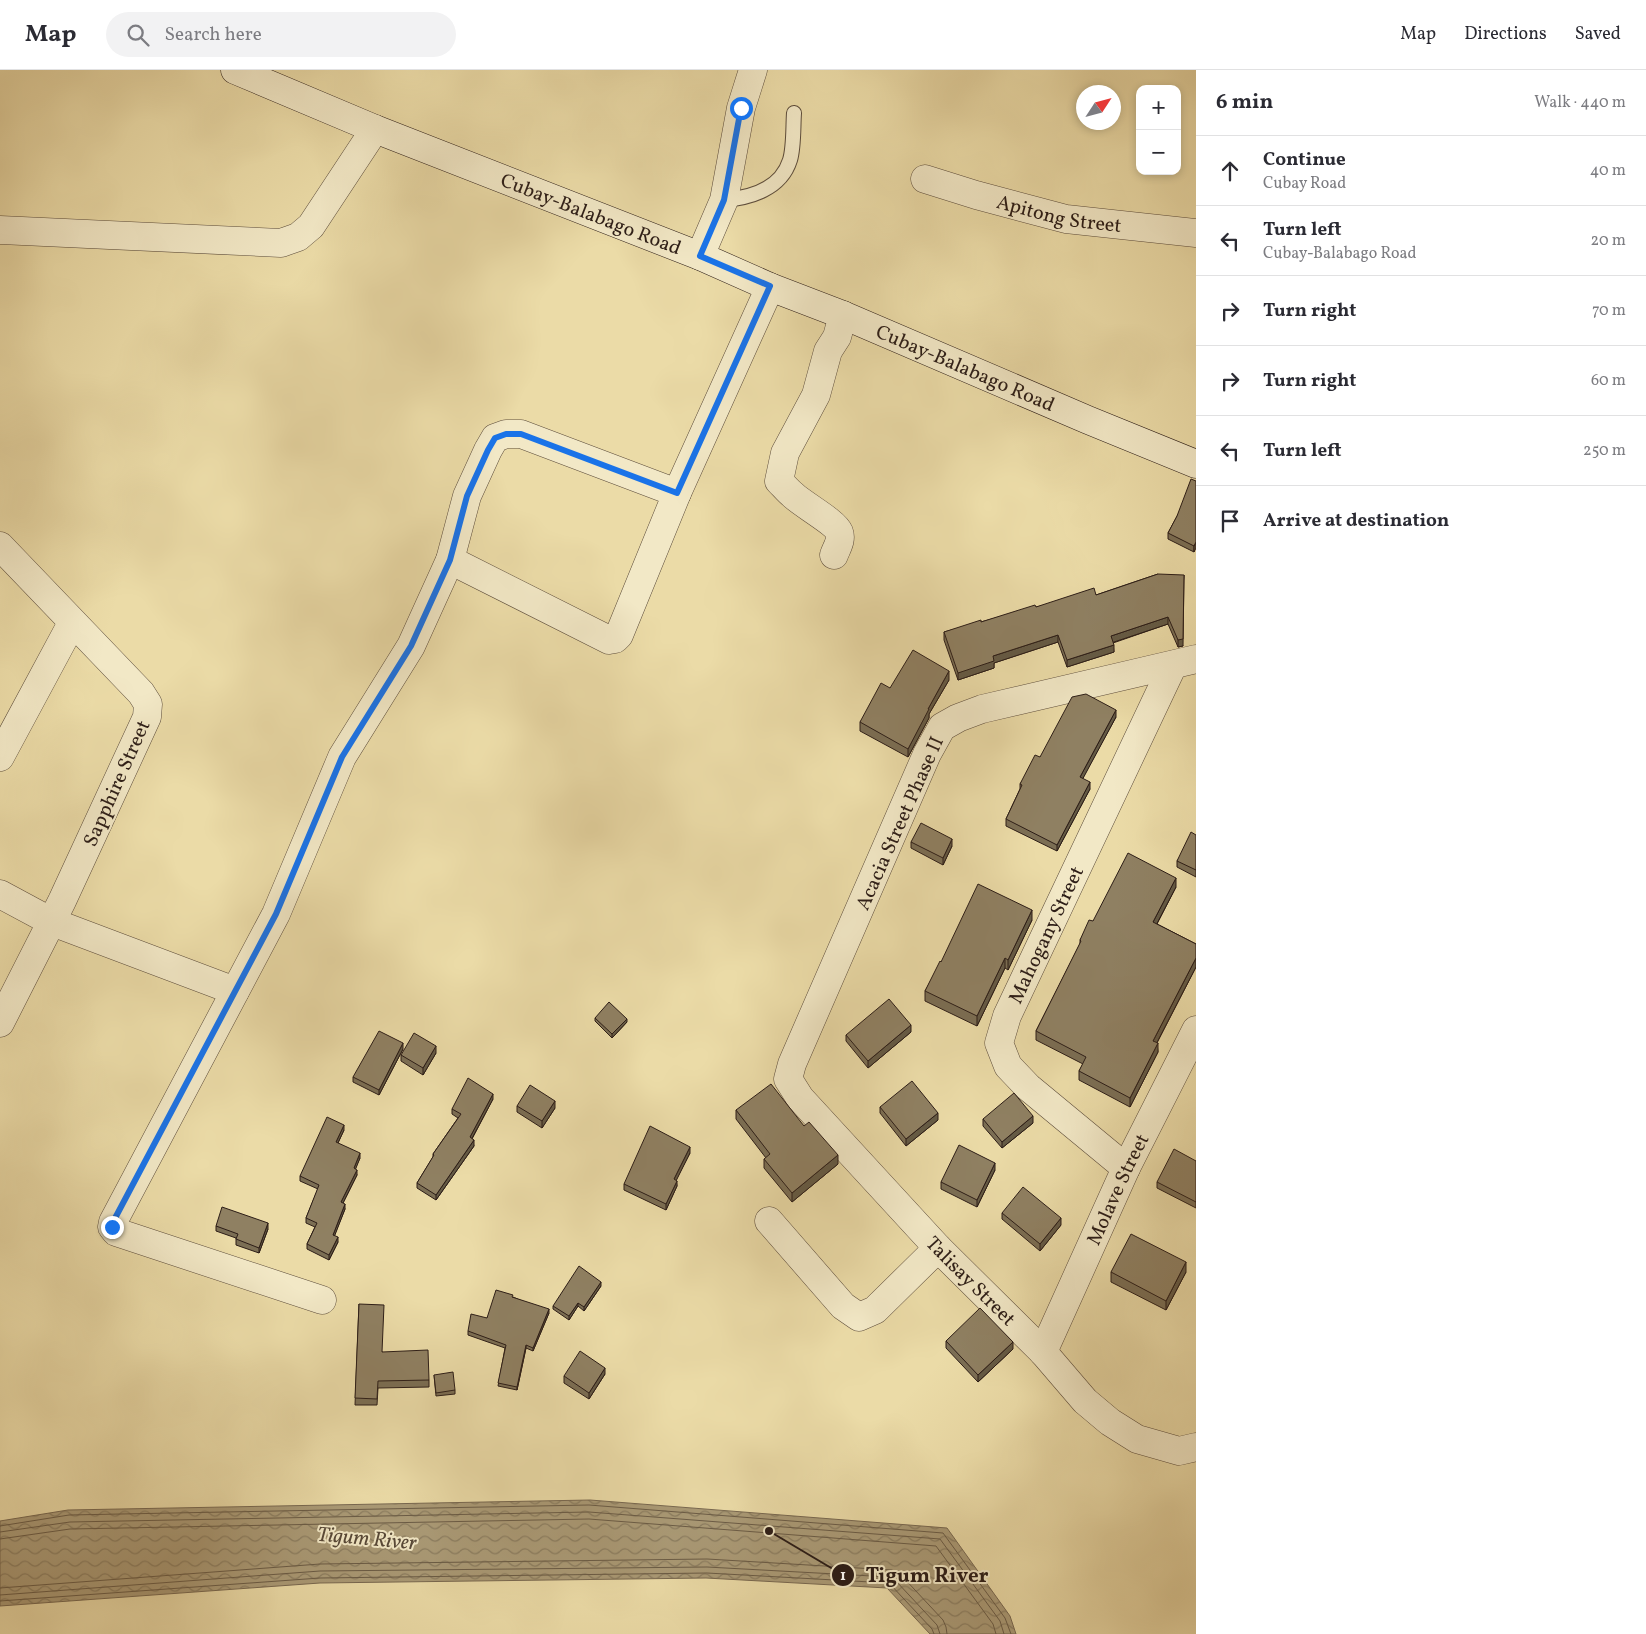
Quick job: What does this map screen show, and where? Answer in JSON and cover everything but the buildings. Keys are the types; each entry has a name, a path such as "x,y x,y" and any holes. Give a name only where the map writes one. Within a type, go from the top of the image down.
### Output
{"street":[{"name":"Cubay-Balabago Road","path":"235,70 375,128 700,256 1196,464"},
{"path":"700,256 724,200 741,108 753,70"},
{"path":"0,230 282,242 298,237 311,226 375,128"},
{"name":"Apitong Street","path":"925,179 1066,219 1196,233"},
{"path":"450,560 608,640 615,639 619,635 677,493 770,286"},
{"path":"834,555 840,542 839,533 834,525 794,496 779,481 785,453 816,394 828,351 836,337 843,315"},
{"path":"322,1300 116,1232 112,1227 113,1222 276,914 342,757 411,646 450,560 467,496 495,438 506,434 521,434 677,493"},
{"name":"Sapphire Street","path":"0,546 141,693 148,704 148,718 52,922 0,1023"},
{"path":"0,757 72,623"},
{"name":"Acacia Street Phase II","path":"788,1079 792,1064 887,845 927,754 942,727 958,718 982,710 1184,662"},
{"name":"Mahogany Street","path":"1126,1168 1028,1087 1008,1066 999,1043 1007,1016 1184,662"},
{"path":"0,894 52,922 236,991"},
{"name":"Molave Street","path":"1044,1352 1126,1168 1196,1030"},
{"name":"Talisay Street","path":"788,1079 800,1098 938,1248 1044,1352 1085,1401 1110,1422 1137,1439 1187,1449"},
{"path":"769,1221 843,1306 859,1317 875,1310 938,1248"}],"lane":[{"path":"724,200 761,192 784,172 790,159 794,113"}],"water":[{"path":"590,1500 947,1528 1010,1616 1016,1634 930,1634 887,1588 706,1578 320,1583 0,1606 0,1521 68,1510"}],"place":[{"name":"Tigum River","path":"769,1531"}],"route":[{"path":"112,1227 276,914 342,757 411,646 450,560 467,496 495,438 506,434 521,434 677,493 770,286 700,256 724,200 741,108"}]}
